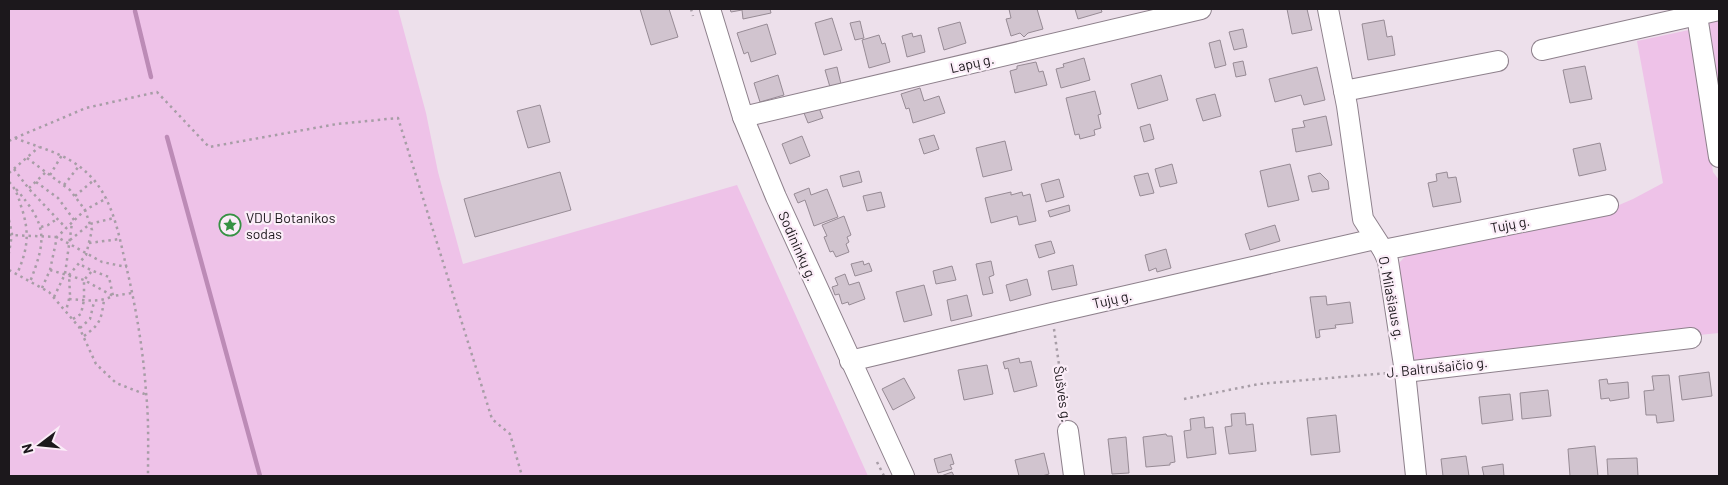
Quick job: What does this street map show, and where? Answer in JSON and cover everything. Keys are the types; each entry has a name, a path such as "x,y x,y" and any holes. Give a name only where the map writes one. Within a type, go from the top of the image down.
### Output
{"street":[{"name":"Sodininkų g.","path":"710,9 743,116 776,198 904,476"},
{"name":"Lapų g.","path":"743,116 1201,9"},
{"name":"O. Milašiaus g.","path":"1328,9 1344,91 1363,219 1388,261 1405,372 1416,476"},
{"path":"1542,50 1696,12 1719,10"},
{"path":"1696,12 1719,157"},
{"path":"1344,91 1498,61"},
{"name":"Tujų g.","path":"850,361 1052,312 1379,244 1608,205"},
{"name":"J. Baltrušaičio g.","path":"1405,372 1691,338"},
{"name":"Šušvės g.","path":"1068,431 1074,476"}],"path":[{"path":"9,141 86,108 157,92 209,147 336,124 398,118 492,419 510,434 522,476"},
{"path":"14,138 62,155 79,166 94,180 107,198 127,268 143,356 147,395 148,476"},
{"path":"9,173 39,147"},
{"path":"50,175 62,155"},
{"path":"27,158 70,190 85,210 92,230 86,255 69,275 69,299 66,311"},
{"path":"64,185 79,166"},
{"path":"14,169 66,228"},
{"path":"29,188 46,172"},
{"path":"75,196 94,180"},
{"path":"9,182 31,207 41,227 42,236 38,260 30,282"},
{"path":"36,182 58,198 73,221 65,274 54,297"},
{"path":"16,189 26,220 28,235 25,256 17,274"},
{"path":"42,288 50,270 57,237 85,210 107,198"},
{"path":"70,240 90,224 114,218"},
{"path":"41,227 58,219"},
{"path":"9,220 11,235 9,253"},
{"path":"11,235 57,237 86,255 102,262 127,268"},
{"path":"89,243 120,239"},
{"path":"79,264 109,277 113,296"},
{"path":"9,270 49,292 54,297 80,328 96,364 116,383 147,395"},
{"path":"50,270 84,280 113,296"},
{"path":"73,319 81,314 84,300 84,280 92,271"},
{"path":"69,299 94,301 132,293"},
{"path":"84,336 97,326 102,316 104,300"},
{"path":"80,328 90,319 94,301"},
{"name":"Šušvės g.","path":"1052,312 1068,431"},
{"name":"J. Baltrušaičio g.","path":"1184,399 1259,384 1405,372"}],"shaded area":[{"name":"VDU Botanikos sodas","path":"9,9 398,9 426,113 438,172 463,264 737,185 868,476 9,476"},
{"path":"1719,16 1719,98 1708,21"},
{"path":"1689,30 1713,172 1719,180 1719,333 1419,365 1410,360 1399,263 1410,251 1612,208 1663,183 1637,41"}],"building":[{"path":"640,9 669,9 678,37 651,45"},
{"path":"730,9 770,9 771,13 743,19 742,10 731,12"},
{"path":"1009,9 1037,9 1043,29 1028,33 1024,37 1020,33 1011,36 1006,19 1011,18"},
{"path":"1075,9 1101,9 1102,12 1078,19"},
{"path":"1287,9 1307,9 1312,30 1292,34"},
{"path":"832,18 842,50 824,55 815,23"},
{"path":"1384,20 1387,37 1392,36 1395,55 1368,60 1362,24"},
{"path":"860,21 864,38 855,40 850,23"},
{"path":"960,22 966,43 944,50 938,28"},
{"path":"767,24 776,54 751,62 748,52 744,54 737,33"},
{"path":"1243,29 1247,47 1234,50 1229,32"},
{"path":"912,33 913,37 921,35 925,52 907,57 902,36"},
{"path":"879,35 882,44 885,43 890,62 869,68 862,40"},
{"path":"1220,40 1226,65 1215,68 1209,43"},
{"path":"1084,58 1090,80 1061,88 1056,69 1064,67 1063,64"},
{"path":"1243,61 1246,75 1236,77 1233,63"},
{"path":"1036,62 1039,72 1043,71 1047,85 1015,93 1010,71 1017,69 1017,66"},
{"path":"1585,66 1592,99 1570,103 1563,70"},
{"path":"837,67 841,84 830,87 825,70"},
{"path":"1317,67 1325,100 1304,105 1301,95 1275,102 1269,79"},
{"path":"778,75 784,95 760,102 754,83"},
{"path":"1161,75 1168,100 1138,109 1131,84"},
{"path":"920,88 924,101 939,96 945,113 913,123 909,108 906,109 901,94"},
{"path":"1095,91 1101,114 1098,115 1101,128 1094,130 1095,135 1080,139 1079,134 1075,135 1066,98"},
{"path":"1215,94 1221,116 1203,121 1196,99"},
{"path":"540,105 550,142 528,148 517,111"},
{"path":"819,108 823,118 808,123 804,113"},
{"path":"1326,116 1332,145 1296,152 1292,129 1305,127 1303,121"},
{"path":"1150,124 1154,139 1144,142 1140,127"},
{"path":"934,135 939,149 924,154 919,139"},
{"path":"802,136 810,156 790,164 782,144"},
{"path":"1005,141 1012,170 983,177 976,148"},
{"path":"1600,143 1606,170 1579,176 1573,149"},
{"path":"1172,164 1177,183 1160,187 1155,169"},
{"path":"1290,164 1299,200 1268,207 1260,171"},
{"path":"859,171 862,182 843,187 840,176"},
{"path":"560,172 571,210 475,237 464,199"},
{"path":"1447,172 1448,178 1456,177 1461,202 1433,207 1428,183 1437,181 1436,174"},
{"path":"1148,173 1154,193 1140,196 1134,176"},
{"path":"1320,173 1328,181 1329,189 1312,192 1308,176"},
{"path":"1059,179 1064,197 1046,202 1041,184"},
{"path":"809,188 811,195 827,189 838,217 814,226 805,200 798,203 794,194"},
{"path":"881,192 885,207 867,211 863,196"},
{"path":"1011,192 1011,195 1022,192 1023,196 1030,194 1036,221 1019,225 1017,216 991,223 985,198"},
{"path":"1069,205 1070,211 1050,217 1048,211"},
{"path":"844,216 851,235 847,237 849,242 846,244 849,252 836,257 833,251 830,252 824,237 827,236 822,225"},
{"path":"1275,225 1280,241 1250,250 1245,234"},
{"path":"1051,241 1055,253 1039,258 1035,245"},
{"path":"1166,249 1171,268 1157,272 1156,268 1149,271 1145,255"},
{"path":"863,261 864,265 869,263 872,271 855,276 851,264"},
{"path":"991,261 994,275 989,277 993,293 983,295 976,264"},
{"path":"1073,265 1077,285 1052,290 1048,271"},
{"path":"952,266 956,280 936,284 933,271"},
{"path":"845,274 849,285 859,282 865,299 849,305 848,302 842,304 839,294 835,295 832,287 838,285 835,278"},
{"path":"1027,279 1031,295 1010,301 1006,285"},
{"path":"924,285 932,315 904,322 896,292"},
{"path":"967,295 972,316 951,321 947,300"},
{"path":"1326,296 1327,305 1350,302 1353,323 1335,325 1336,328 1319,330 1320,337 1316,338 1310,297"},
{"path":"1019,358 1020,363 1031,361 1037,386 1014,392 1008,368 1005,369 1003,362"},
{"path":"987,365 993,394 964,400 958,370"},
{"path":"1709,372 1712,396 1682,400 1679,376"},
{"path":"1669,375 1674,421 1657,423 1656,415 1646,415 1644,391 1654,390 1652,376"},
{"path":"904,378 915,398 893,410 882,389"},
{"path":"1607,379 1608,384 1628,382 1629,398 1610,401 1609,398 1601,399 1599,380"},
{"path":"1548,390 1551,416 1522,419 1520,393"},
{"path":"1510,394 1513,420 1482,424 1479,397"},
{"path":"1245,413 1246,425 1253,424 1256,451 1229,454 1225,427 1232,426 1231,414"},
{"path":"1336,415 1340,452 1311,455 1307,418"},
{"path":"1204,417 1205,428 1213,427 1216,454 1187,458 1184,431 1191,430 1190,419"},
{"path":"1166,434 1167,436 1172,436 1175,462 1170,463 1170,465 1146,467 1143,437"},
{"path":"1126,437 1129,473 1112,474 1108,439"},
{"path":"1595,446 1598,476 1570,476 1568,449"},
{"path":"1044,453 1049,474 1042,476 1019,476 1015,460"},
{"path":"951,454 954,464 950,465 952,469 938,473 934,459"},
{"path":"1466,456 1469,476 1443,476 1441,459"},
{"path":"1637,458 1638,476 1608,476 1607,459"},
{"path":"1503,464 1504,476 1484,476 1482,467"},
{"path":"952,472 954,476 941,476"}],"waterway":[{"path":"135,11 151,77"},
{"path":"167,137 260,476"}],"place":[{"name":"VDU Botanikos sodas","path":"230,225"}]}
